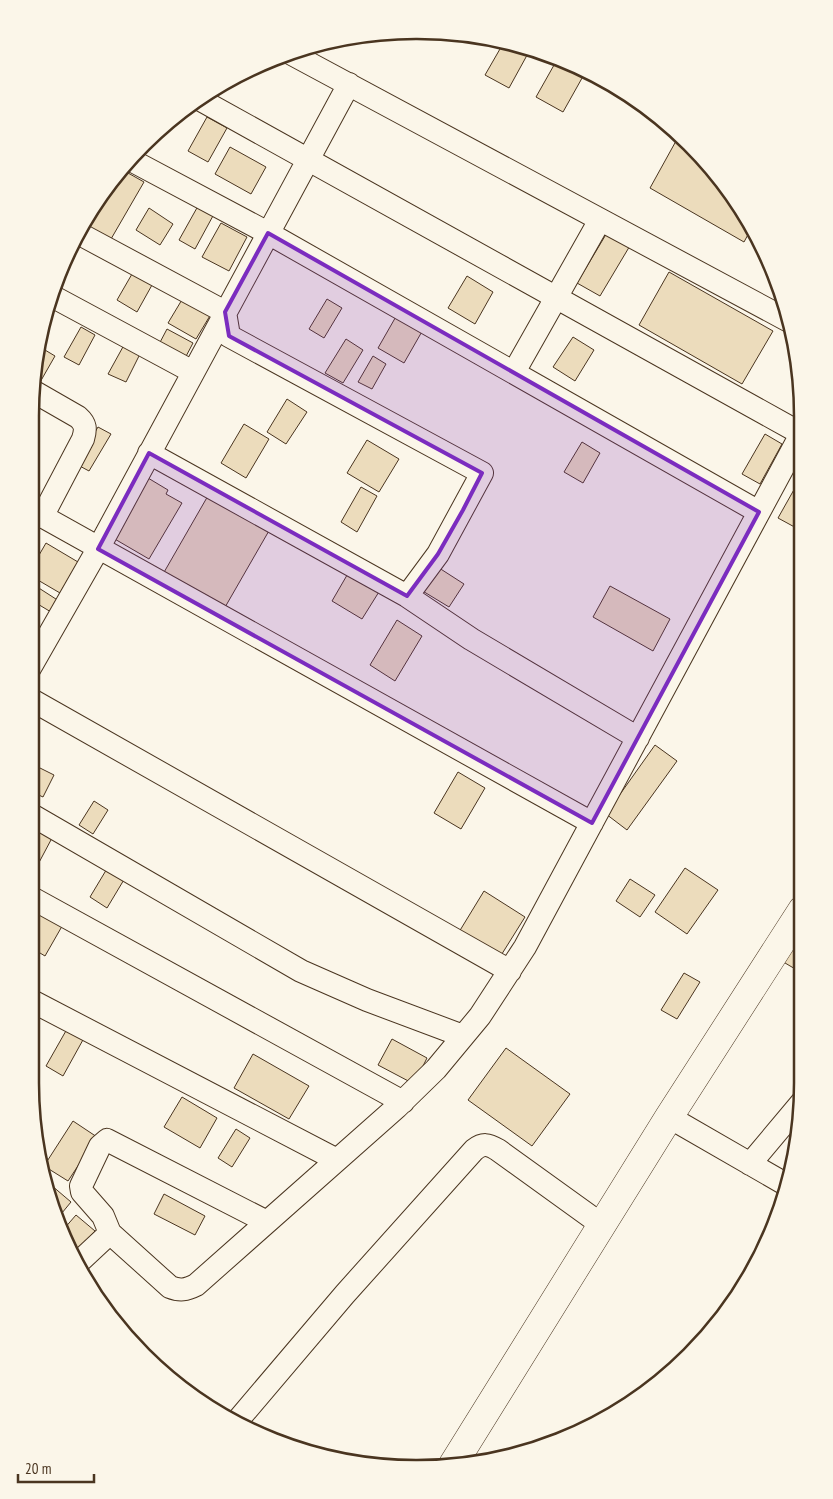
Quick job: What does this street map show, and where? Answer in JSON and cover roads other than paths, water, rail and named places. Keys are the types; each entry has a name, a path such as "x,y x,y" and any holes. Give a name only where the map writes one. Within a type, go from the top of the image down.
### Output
{"street":[{"path":"299,58 780,316"},
{"path":"39,652 98,549 348,84"},
{"path":"206,103 794,431"},
{"path":"136,163 268,233 760,512"},
{"path":"514,372 600,220"},
{"path":"85,237 225,312"},
{"path":"58,299 193,372"},
{"path":"225,312 229,336 482,473 438,554 407,596"},
{"path":"39,510 83,439 86,430 84,423 78,417 40,395"},
{"path":"267,1222 107,1140 100,1146 81,1186 84,1197 102,1216 110,1233 170,1287 177,1290 185,1290 196,1284 267,1222 403,1102 436,1069 480,1016 525,947 794,446"},
{"path":"149,453 407,596 471,639 638,738"},
{"path":"39,514 98,549 592,823"},
{"path":"39,704 510,971"},
{"path":"39,819 301,971 367,1000 463,1036"},
{"path":"39,902 403,1102"},
{"path":"457,1458 669,1117 794,922"},
{"path":"39,1005 337,1160"},
{"path":"750,1164 792,1113"},
{"path":"669,1117 781,1181"},
{"path":"241,1417 373,1262 474,1150 481,1145 488,1145 498,1150 602,1225"},
{"path":"83,1259 110,1233"}]}
